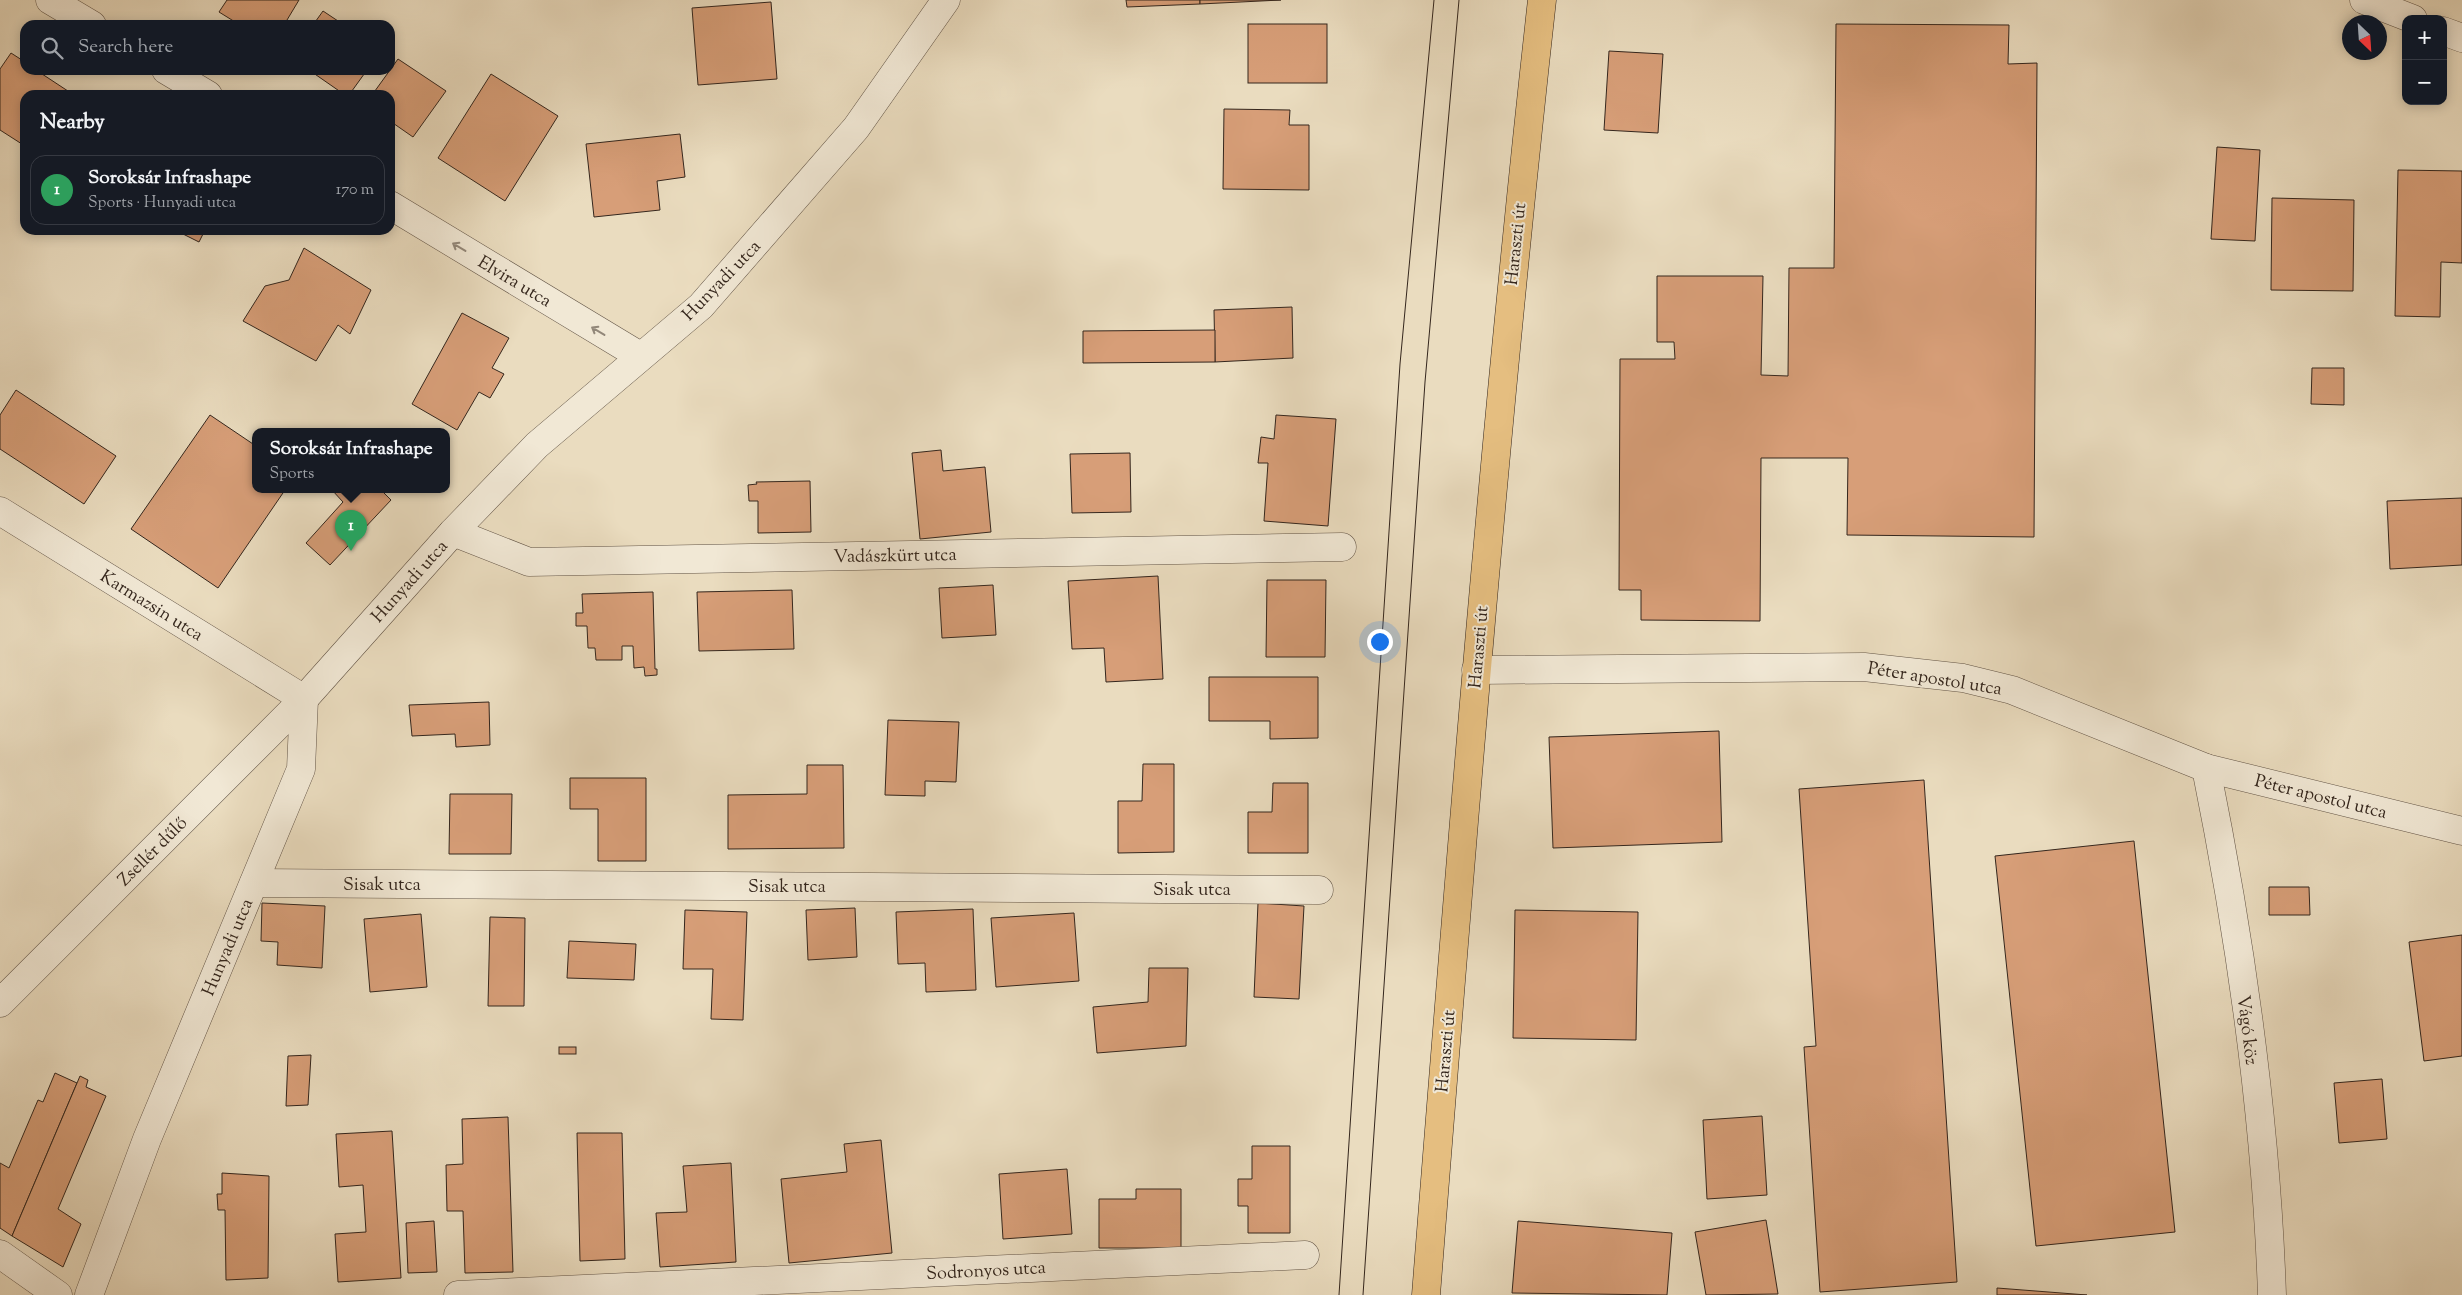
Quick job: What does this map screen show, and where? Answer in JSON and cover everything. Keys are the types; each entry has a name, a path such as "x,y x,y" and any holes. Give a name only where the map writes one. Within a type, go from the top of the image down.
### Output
{"main road":[{"name":"Haraszti út","path":"1426,1295 1476,670 1511,284 1542,0"}],"street":[{"path":"50,0 84,20"},
{"name":"Hunyadi utca","path":"89,1295 147,1139 301,769 304,699 453,532 537,445 701,306 856,128 946,0"},
{"path":"2364,0 2402,15"},
{"path":"2447,32 2462,38"},
{"path":"174,75 200,90"},
{"name":"Elvira utca","path":"395,208 640,356"},
{"name":"Karmazsin utca","path":"0,511 304,699"},
{"name":"Vadászkürt utca","path":"453,532 529,562 1342,547"},
{"name":"Péter apostol utca","path":"1476,670 1864,667 1963,678 2012,690 2206,768 2462,831"},
{"name":"Zsellér dűlő","path":"0,1003 304,699"},
{"name":"Vágó köz","path":"2206,768 2228,876 2252,1058 2270,1241 2272,1295"},
{"name":"Sisak utca","path":"254,883 1320,890"},
{"path":"0,1254 58,1295"},
{"name":"Sodronyos utca","path":"458,1295 1305,1255"}],"building":[{"path":"227,0 299,0 287,20 232,20 219,12"},
{"path":"1126,0 1200,0 1200,4 1127,7"},
{"path":"1200,0 1281,0 1200,4"},
{"path":"771,2 777,79 698,85 692,8"},
{"path":"323,11 336,20 317,20"},
{"path":"1248,24 1327,24 1327,83 1248,83"},
{"path":"1836,24 2009,25 2008,64 2037,63 2034,537 1847,535 1848,458 1761,458 1760,621 1641,620 1641,590 1619,590 1620,359 1675,359 1674,342 1657,342 1657,276 1763,276 1761,375 1788,376 1789,268 1834,268"},
{"path":"1609,51 1663,54 1658,133 1604,130"},
{"path":"11,53 20,59 20,75 44,75 66,90 20,90 20,143 0,130 0,69"},
{"path":"398,59 446,91 413,137 395,124 395,90 376,90 386,75 395,75 395,63"},
{"path":"491,74 558,116 505,201 438,158"},
{"path":"316,75 363,75 353,90 338,90"},
{"path":"1224,109 1290,110 1289,125 1309,125 1309,190 1223,189"},
{"path":"680,134 685,177 657,181 660,210 594,217 586,144"},
{"path":"2217,147 2260,150 2255,241 2211,239"},
{"path":"2398,170 2462,171 2462,263 2441,262 2440,317 2395,316"},
{"path":"2272,198 2354,200 2353,291 2271,290"},
{"path":"185,235 202,235 199,242"},
{"path":"304,248 371,290 350,334 338,325 316,361 243,321 265,286 289,280"},
{"path":"1292,307 1293,358 1215,362 1214,310"},
{"path":"462,313 509,338 492,368 504,374 490,398 479,392 457,430 412,404"},
{"path":"1215,330 1215,362 1083,363 1083,331"},
{"path":"2312,368 2344,368 2344,405 2311,404"},
{"path":"16,390 116,456 84,504 0,449 0,415"},
{"path":"210,415 252,443 252,493 283,493 218,588 131,529"},
{"path":"1276,415 1336,419 1328,526 1264,521 1268,463 1258,463 1261,437 1274,439"},
{"path":"941,450 943,471 985,467 991,532 920,539 912,453"},
{"path":"1130,453 1131,512 1072,513 1070,454"},
{"path":"810,481 811,532 758,533 758,501 749,501 748,485 757,484 756,482"},
{"path":"335,493 384,493 391,500 330,565 306,543 343,502"},
{"path":"2462,498 2462,565 2390,569 2387,501"},
{"path":"1158,576 1163,679 1106,682 1104,648 1072,649 1068,581"},
{"path":"1267,580 1326,580 1325,657 1266,657"},
{"path":"993,585 996,635 942,638 939,588"},
{"path":"792,590 794,649 699,651 697,592"},
{"path":"653,592 655,669 657,669 657,675 645,676 644,667 634,668 633,646 622,646 622,660 596,660 595,648 588,648 587,626 576,626 576,613 583,613 582,594"},
{"path":"1209,677 1318,677 1318,738 1270,739 1270,721 1209,721"},
{"path":"489,702 490,745 456,747 455,734 412,736 409,705"},
{"path":"888,720 959,722 956,782 925,781 925,796 885,795"},
{"path":"1719,731 1722,842 1553,848 1549,737"},
{"path":"1143,764 1174,764 1174,852 1118,853 1118,801 1142,801"},
{"path":"807,765 843,765 844,848 728,849 728,795 807,794"},
{"path":"570,778 646,778 646,861 598,861 598,809 570,809"},
{"path":"1924,780 1957,1282 1820,1292 1804,1047 1816,1046 1799,789"},
{"path":"1273,783 1308,783 1308,853 1248,853 1248,812 1272,812"},
{"path":"450,794 512,794 511,854 449,854"},
{"path":"2134,841 2175,1232 2036,1246 1995,856"},
{"path":"2269,887 2309,887 2310,915 2269,915"},
{"path":"262,903 325,906 322,968 277,965 278,942 261,941"},
{"path":"1258,903 1304,906 1299,999 1254,997"},
{"path":"855,908 857,957 808,960 806,910"},
{"path":"973,909 976,990 926,992 925,963 898,964 896,912"},
{"path":"685,910 747,912 743,1020 711,1019 713,969 683,969"},
{"path":"1515,910 1638,912 1636,1040 1513,1038"},
{"path":"1074,913 1079,981 996,987 991,918"},
{"path":"421,914 427,987 370,992 364,919"},
{"path":"490,917 525,918 524,1006 488,1006"},
{"path":"2462,935 2462,1056 2424,1061 2409,942"},
{"path":"569,941 636,944 634,980 567,978"},
{"path":"1149,968 1188,968 1186,1046 1097,1053 1093,1007 1148,1002"},
{"path":"559,1047 576,1047 576,1054 559,1054"},
{"path":"311,1055 308,1105 286,1106 288,1056"},
{"path":"55,1073 77,1083 12,1236 0,1228 0,1163 9,1168 38,1100 43,1102"},
{"path":"80,1076 88,1080 86,1087 106,1096 58,1209 81,1224 63,1267 12,1236"},
{"path":"2382,1079 2387,1139 2339,1143 2334,1083"},
{"path":"1762,1116 1767,1195 1707,1199 1703,1120"},
{"path":"508,1117 513,1272 465,1273 463,1211 447,1211 446,1165 463,1164 462,1119"},
{"path":"392,1131 401,1278 338,1282 335,1234 366,1232 363,1185 339,1187 336,1134"},
{"path":"577,1133 622,1133 625,1259 580,1261"},
{"path":"881,1140 892,1253 789,1263 781,1179 847,1172 844,1144"},
{"path":"1252,1146 1290,1146 1290,1233 1248,1233 1248,1206 1238,1206 1238,1179 1252,1179"},
{"path":"731,1163 736,1262 660,1267 656,1213 687,1212 683,1166"},
{"path":"1067,1169 1072,1234 1003,1239 999,1174"},
{"path":"222,1173 269,1176 268,1278 226,1280 225,1210 218,1210 217,1194 222,1194"},
{"path":"1136,1189 1181,1189 1181,1248 1099,1248 1099,1199 1136,1199"},
{"path":"1766,1220 1778,1294 1706,1295 1695,1232"},
{"path":"434,1221 437,1272 408,1273 406,1223"},
{"path":"1518,1221 1672,1233 1667,1295 1512,1293"},
{"path":"1997,1288 2087,1295 1997,1295"}],"tram line":[{"path":"1339,1295 1400,364 1434,0"},
{"path":"1363,1295 1425,382 1459,0"}],"place":[{"name":"Soroksár Infrashape","path":"351,551"}]}
